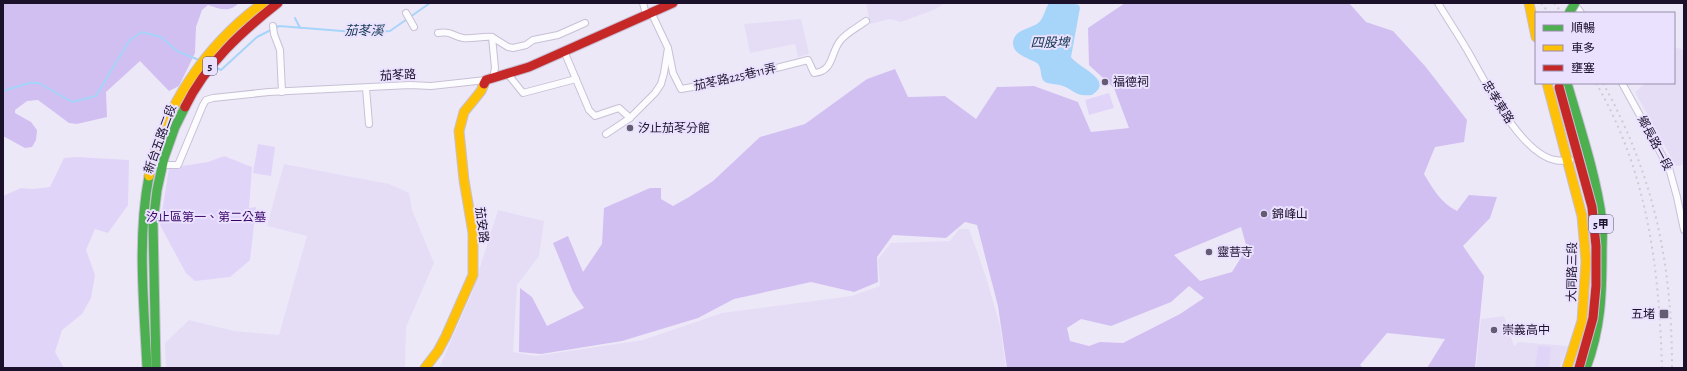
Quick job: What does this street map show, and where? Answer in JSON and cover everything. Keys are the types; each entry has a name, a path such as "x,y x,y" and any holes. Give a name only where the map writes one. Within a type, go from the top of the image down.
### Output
{"main road":[{"name":"新台五路二段","path":"147,368 143,305 143,223 152,163 157,147 173,109 205,59 239,22 263,3"},
{"name":"新台五路二段","path":"156,368 153,223 154,205 161,165 178,118 197,84 208,68 242,32 278,3"},
{"name":"茄苳路","path":"490,79 507,73 515,73 673,3"},
{"path":"1529,3 1535,32"},
{"path":"1533,3 1535,13"},
{"path":"1570,12 1575,3"},
{"name":"茄安路","path":"425,368 441,346 473,274 473,233 464,180 459,131 464,112 490,79"},
{"name":"大同路三段","path":"1557,85 1568,160 1582,216 1586,261 1582,320 1567,368"},
{"path":"1557,85 1587,209 1592,249 1588,320 1573,368"},
{"path":"1557,85 1592,207 1595,227 1596,268 1594,311 1588,340 1579,368"},
{"name":"5甲","path":"1557,85 1587,155 1601,220 1603,294 1599,325 1586,368"}],"street":[{"path":"606,134 630,118 655,94 661,84 668,48 643,3"},
{"name":"忠孝東路","path":"1438,3 1500,108 1517,132 1541,154 1554,160 1568,160 1587,155"},
{"path":"1575,3 1580,12"},
{"path":"406,13 414,27"},
{"name":"茄苳路225巷11弄","path":"668,48 673,73 680,89 721,82 808,60 814,73 828,68 841,41 866,21"},
{"path":"438,33 452,33 464,38 482,36 492,37 508,47 513,48 526,45 533,40 558,35 586,23"},
{"path":"273,26 274,34 280,50 282,92"},
{"path":"490,79 495,68 492,37"},
{"path":"564,51 589,110 595,116 619,108 630,118"},
{"path":"507,73 523,93 576,79"},
{"name":"茄苳路","path":"152,163 161,165 178,165 203,105 206,100 213,98 282,92 410,85 432,86 490,79"},
{"name":"鄉長路一段","path":"1623,84 1669,168 1678,197 1684,230"},
{"path":"366,88 369,124"}],"shaded area":[{"path":"3,3 239,3 228,9 220,9 208,5 202,10 196,27 195,53 179,86 169,91 140,61 106,92 107,117 77,124 69,123 38,100 27,101 15,110 15,113 31,122 37,130 36,140 32,147 25,148 3,136"},
{"path":"866,3 945,3 936,9 901,22 890,19 870,24"},
{"path":"1125,3 1349,3 1366,22 1393,31 1425,66 1467,120 1464,142 1435,147 1424,174 1442,200 1457,211 1469,195 1497,197 1490,218 1463,246 1484,276 1475,368 1427,368 1445,339 1387,333 1360,365 1363,368 1007,368 998,306 977,225 965,222 946,238 893,235 877,257 878,282 854,292 811,282 734,299 698,318 622,341 541,354 519,352 520,288 532,297 547,326 584,308 573,292 553,243 568,236 583,272 602,244 604,208 650,188 661,188 661,199 673,206 713,181 760,137 805,124 867,79 895,69 908,97 945,96 976,119 997,87 1034,86 1078,102 1091,132 1129,128 1114,88 1089,65 1088,28","holes":["1241,227 1247,248 1232,272 1200,281 1174,255","1189,286 1204,298 1180,314 1123,343 1100,342 1089,346 1070,341 1067,328 1081,319 1111,326 1171,302"]},
{"path":"801,19 809,54 798,57 795,44 750,53 744,24"},
{"path":"1675,47 1684,50 1684,165 1676,166 1635,92 1645,84 1675,84"},
{"path":"284,164 389,184 409,193 412,210 434,263 406,327 405,368 166,368 165,343 189,320 234,331 279,335 307,236 267,226"},
{"path":"498,210 544,221 539,256 517,285 513,352 536,356 643,340 722,313 852,296 880,286 878,259 891,243 950,241 959,229 969,229 986,277 1000,326 1006,368 439,368 472,293"},
{"name":"崇義高中","path":"1504,316 1514,346 1519,342 1568,346 1560,368 1476,368 1481,319"}],"green space":[{"path":"1109,93 1114,108 1089,115 1085,100"},
{"path":"258,144 275,147 271,176 253,173"},
{"name":"汐止區第一、第二公墓","path":"224,156 252,167 249,208 256,207 250,260 230,277 195,281 186,273 160,225 169,168 208,162"},
{"name":"汐止區第一、第二公墓","path":"77,157 129,160 128,205 108,233 95,229 86,250 95,275 91,298 82,314 62,330 55,352 64,368 3,368 3,196 21,188 33,189 50,187 64,158"},
{"path":"1538,346 1551,347 1549,368 1535,368"}],"water":[{"name":"四股埤","path":"1049,3 1071,3 1079,5 1080,8 1071,57 1094,75 1098,80 1100,84 1098,90 1092,95 1081,95 1060,85 1045,82 1042,78 1039,65 1022,56 1013,46 1014,37 1021,31 1038,23"}],"waterway":[{"name":"茄苳溪","path":"214,67 221,70 257,37 279,26 367,33 390,31 430,3"},
{"name":"茄苳溪","path":"295,18 300,28"},
{"path":"3,91 29,83 39,83 72,102 96,96 129,41 142,32 161,37 177,51 199,60"}],"railway":[{"path":"1541,3 1548,12"},
{"path":"1554,3 1561,12"},
{"path":"1597,84 1614,117 1628,151 1639,186 1654,257 1658,294 1662,368"},
{"path":"1604,84 1621,118 1635,152 1657,221 1664,256 1668,292 1672,368"}],"traffic: fast":[{"path":"1570,12 1575,3"},
{"path":"1567,84 1592,169 1602,225 1602,282 1600,311 1595,339 1586,368"},
{"path":"156,368 153,223 157,190 164,158 175,127 185,107"},
{"path":"147,368 142,247 145,199 149,176"}],"traffic: slow":[{"path":"149,176 156,150 165,126 176,102 190,79 224,38 243,19 263,3"},
{"path":"1529,3 1535,32"},
{"path":"425,368 438,351 446,336 473,275 473,233 464,180 459,131 464,112 481,91 484,84"},
{"path":"1547,84 1582,216 1586,261 1582,321 1567,368"}],"traffic: jam":[{"path":"185,107 203,77 214,63 238,37 278,3"},
{"path":"484,84 486,80 529,67 673,3"},
{"path":"1559,87 1592,207 1596,246 1596,286 1593,318 1579,368"}],"place":[{"name":"福德祠","path":"1105,82"},
{"name":"汐止茄苳分館","path":"630,128"},
{"name":"錦峰山","path":"1264,214"},
{"name":"靈菩寺","path":"1209,252"},
{"name":"五堵","path":"1664,314"},
{"name":"崇義高中","path":"1494,330"}]}
